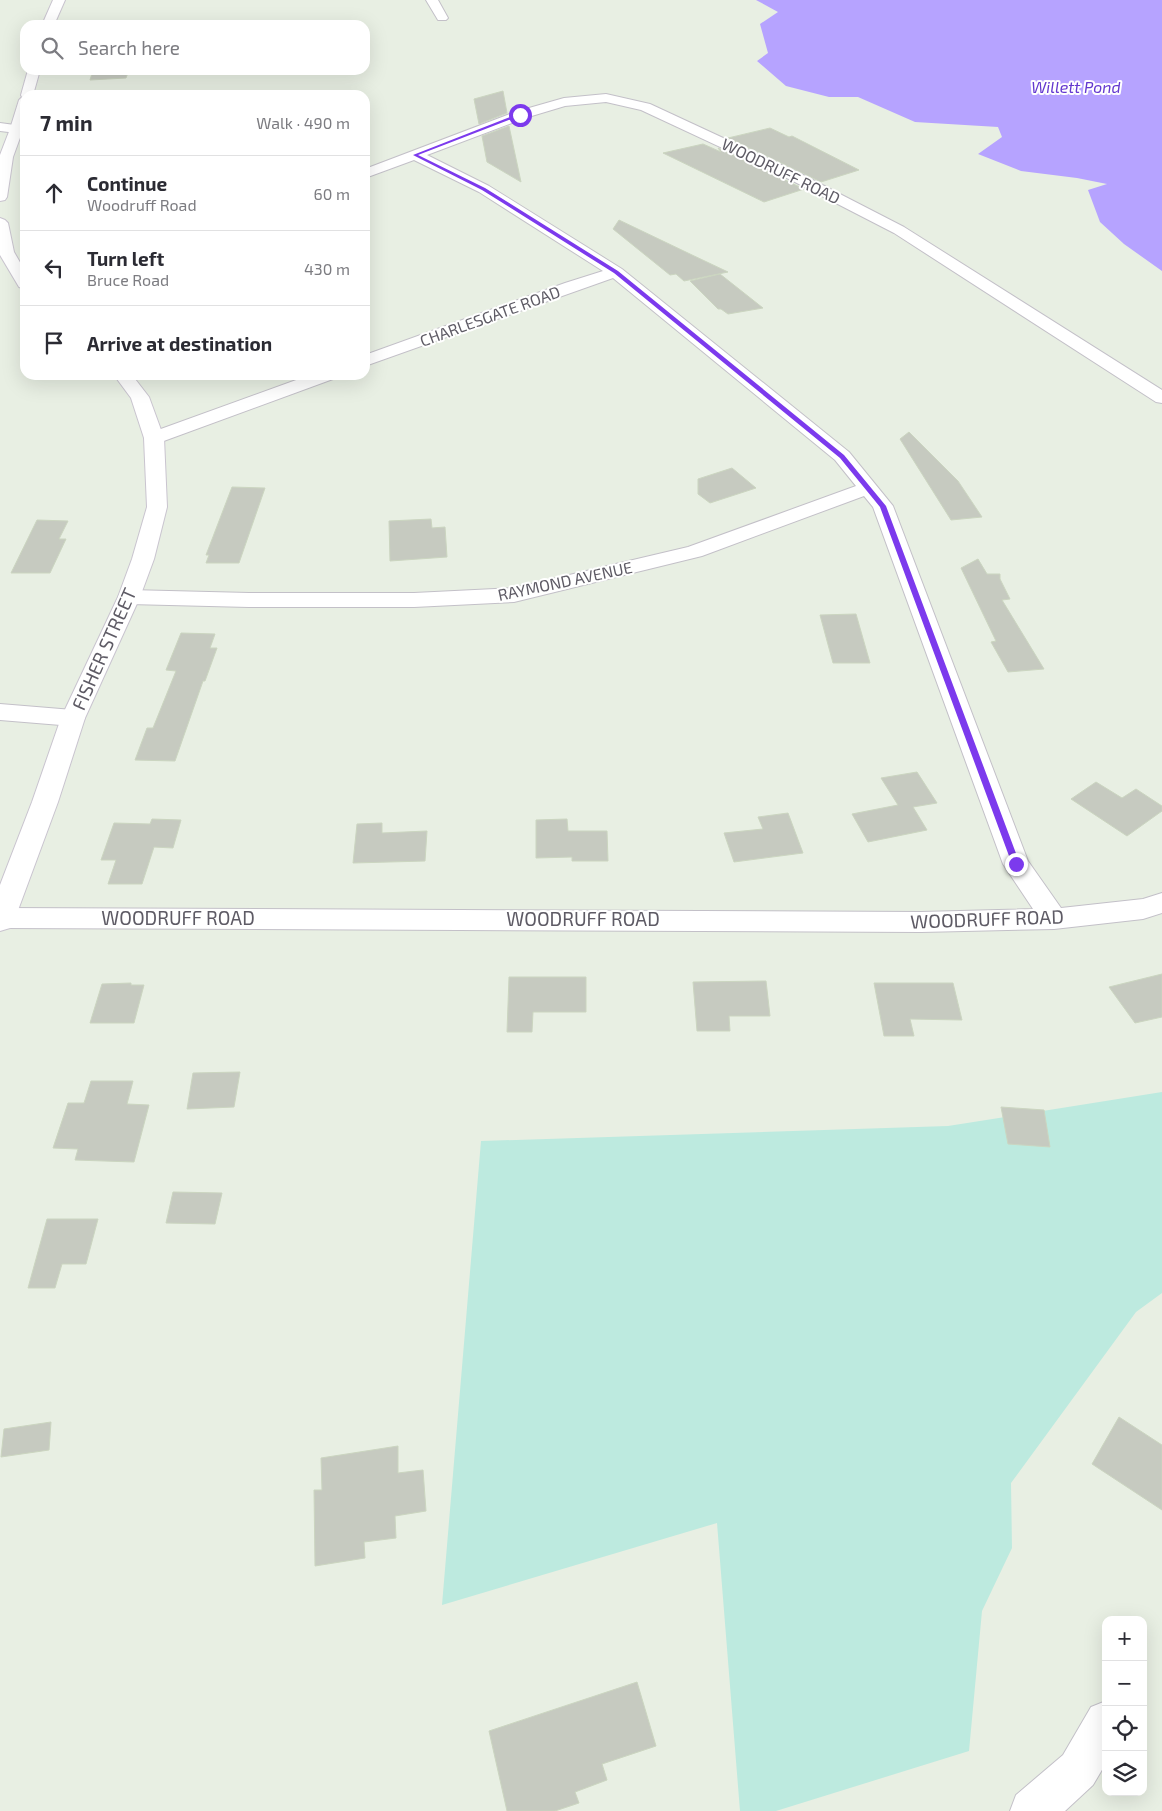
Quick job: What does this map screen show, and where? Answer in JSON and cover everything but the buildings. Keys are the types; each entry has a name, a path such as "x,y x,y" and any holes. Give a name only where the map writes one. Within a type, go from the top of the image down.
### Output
{"street":[{"path":"50,20 59,0"},
{"path":"432,0 442,18"},
{"path":"28,90 33,75"},
{"name":"WOODRUFF ROAD","path":"370,172 520,115 564,102 606,98 645,107 798,178 899,230 1162,398"},
{"path":"0,196 6,157 20,118"},
{"path":"0,128 17,129"},
{"path":"415,155 484,189 616,272 842,456 883,506 1016,864 1054,919"},
{"path":"0,222 6,252 20,276"},
{"name":"CHARLESGATE ROAD","path":"370,359 571,286 616,272"},
{"name":"FISHER STREET","path":"1,919 45,802 73,718 128,597 143,559 157,507 154,438 140,397 127,380"},
{"path":"154,438 313,380"},
{"name":"RAYMOND AVENUE","path":"128,597 249,600 414,600 514,594 695,552 868,488"},
{"path":"0,712 73,718"},
{"name":"WOODRUFF ROAD","path":"1,919 921,922 1054,919 1143,909 1162,903"},
{"path":"1032,1811 1078,1770 1102,1729"}],"shaded area":[{"path":"1162,1092 1162,1293 1136,1312 1011,1483 1012,1548 982,1611 969,1751 776,1811 740,1811 717,1523 442,1605 481,1141 948,1126"}],"water":[{"name":"Willett Pond","path":"756,0 1162,0 1162,271 1124,244 1100,222 1088,190 1107,184 1021,171 978,154 1002,137 998,127 915,122 858,97 829,97 786,86 757,61 768,53 760,24 778,12"}],"route":[{"path":"520,115 415,155 484,189 616,272 842,456 883,506 1016,864"}]}
